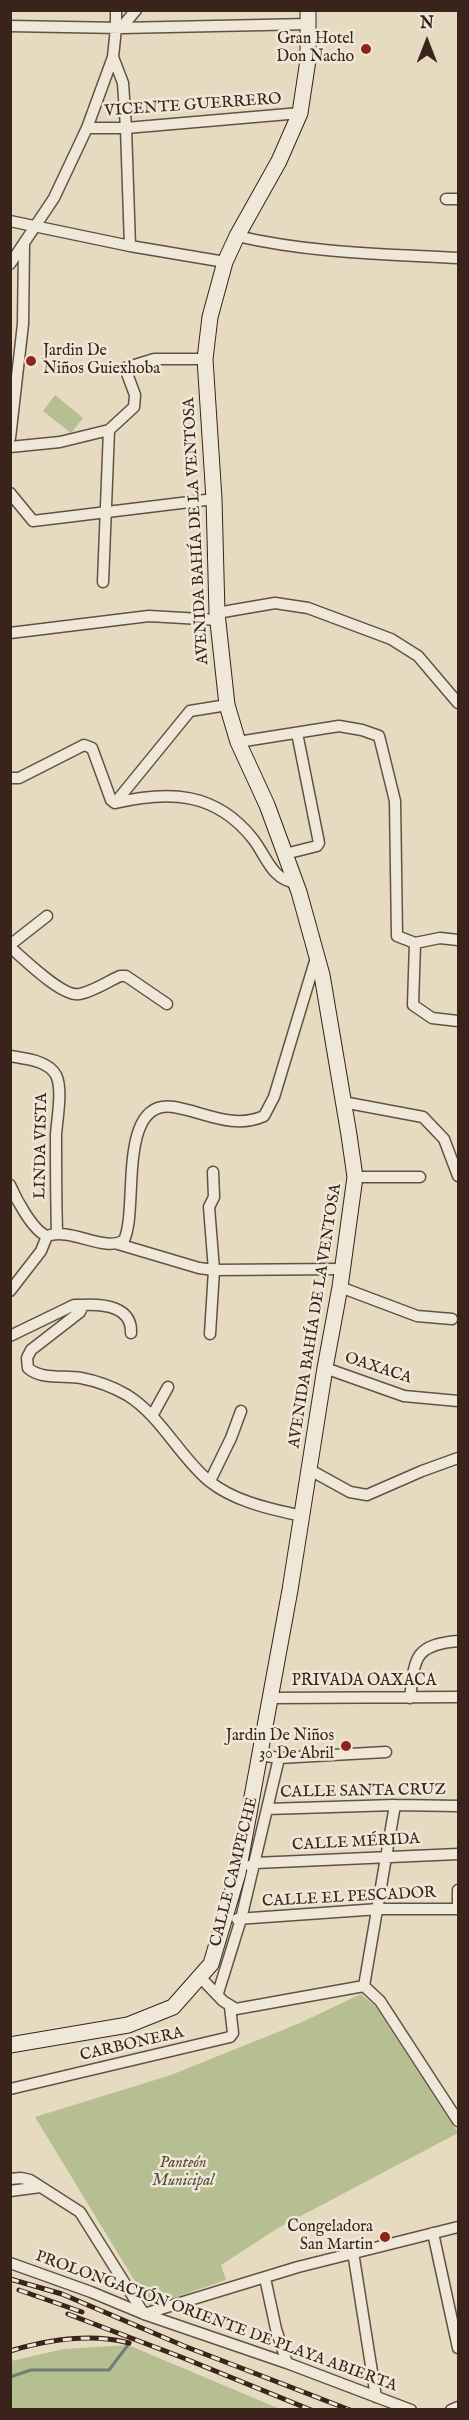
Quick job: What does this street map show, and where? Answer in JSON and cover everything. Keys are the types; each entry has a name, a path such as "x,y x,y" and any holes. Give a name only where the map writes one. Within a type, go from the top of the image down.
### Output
{"main road":[{"name":"AVENIDA BAHÍA DE LA VENTOSA","path":"10,2045 128,2025 173,2007 212,1964 238,1873 302,1516 340,1287 355,1177 322,975 296,883 267,804 237,742 227,705 217,616 214,499 205,359 210,317 225,262 279,162 300,113 308,60 309,17"}],"street":[{"path":"10,264 54,198 87,128 113,57 119,28 116,10"},
{"path":"119,28 136,10"},
{"path":"10,26 119,28 309,17"},
{"path":"113,57 123,83 130,246"},
{"name":"VICENTE GUERRERO","path":"87,128 126,128 300,113"},
{"path":"446,199 459,199"},
{"path":"10,221 130,246 225,262"},
{"path":"237,236 323,250 459,258"},
{"path":"10,438 15,368 23,324 24,245"},
{"path":"10,447 60,442 109,430 134,407 135,394 125,368 154,359 205,359"},
{"path":"103,582 109,430"},
{"path":"10,493 33,521 214,499"},
{"path":"10,633 149,616 217,616 275,603 308,608 391,639 418,656 459,703"},
{"path":"115,803 183,717 190,711 227,705"},
{"path":"237,742 339,726 379,736 395,801 397,936 415,943 440,938 459,940"},
{"path":"285,854 317,846 319,843 297,733"},
{"path":"10,778 19,778 88,746 92,748 111,800 115,803"},
{"path":"115,803 144,796 185,796 217,807 253,839 266,861 284,881 296,883"},
{"path":"47,916 10,946 38,972 68,993 80,994 120,976 126,976 166,1004"},
{"path":"415,943 413,1005 432,1018 459,1021"},
{"path":"118,1244 124,1240 127,1231 132,1187 133,1148 151,1111 163,1105 242,1122 264,1116 274,1097 316,958"},
{"name":"LINDA VISTA","path":"10,1056 45,1065 55,1075 59,1086 52,1234"},
{"path":"343,1102 423,1117 444,1139 459,1176"},
{"path":"210,1334 214,1270 209,1208 214,1197 213,1172"},
{"path":"355,1177 420,1177"},
{"path":"12,1194 39,1233 118,1244 199,1268 214,1270 341,1269"},
{"path":"10,1291 52,1234"},
{"path":"340,1287 417,1316 452,1319"},
{"path":"10,1336 75,1305 99,1305 125,1314 131,1324 131,1334"},
{"path":"83,1305 80,1312 31,1350 27,1358 28,1368 39,1375 67,1376 104,1383 129,1396 152,1416 210,1481 251,1504 302,1516"},
{"name":"OAXACA","path":"325,1368 404,1395 459,1401"},
{"path":"152,1416 168,1387"},
{"path":"210,1481 241,1411"},
{"path":"310,1470 350,1492 367,1495 459,1458"},
{"path":"410,1698 415,1661 423,1650 446,1642 459,1641"},
{"name":"PRIVADA OAXACA","path":"270,1698 459,1697"},
{"path":"260,1755 279,1758 386,1752"},
{"name":"CALLE CAMPECHE","path":"218,1994 241,1919 279,1758"},
{"path":"364,1986 395,1805"},
{"name":"CALLE SANTA CRUZ","path":"267,1809 395,1805 459,1806"},
{"name":"CALLE MÉRIDA","path":"255,1863 459,1854"},
{"path":"238,1873 255,1863"},
{"path":"458,1909 459,1890"},
{"name":"CALLE EL PESCADOR","path":"225,1919 379,1909 458,1909"},
{"path":"200,1977 230,2007 242,2008 364,1986"},
{"path":"364,1986 380,2001 459,2121"},
{"name":"CARBONERA","path":"10,2089 230,2037 233,2033 230,2007"},
{"path":"10,2180 25,2178 77,2209 144,2314 353,2252 459,2227"},
{"path":"10,2191 40,2187"},
{"path":"433,2233 459,2348"},
{"path":"353,2252 376,2397"},
{"name":"PROLONGACIÓN ORIENTE DE PLAYA ABIERTA","path":"10,2263 144,2314 411,2409"},
{"path":"265,2278 276,2329 287,2363"},
{"path":"451,2409 459,2407"}],"green space":[{"path":"55,395 83,418 71,433 43,411"},
{"name":"Panteón Municipal","path":"361,1994 375,2006 458,2133 278,2228 221,2265 226,2280 150,2306 35,2117 171,2075 300,2023"},
{"path":"128,2345 280,2409 11,2409 11,2361 64,2349"}],"waterway":[{"path":"10,2377 31,2370 109,2370 128,2345"}],"railway":[{"path":"10,2279 62,2294 184,2346 350,2410"},
{"path":"19,2290 82,2312"},
{"path":"68,2314 311,2410"},
{"path":"10,2351 69,2339 100,2338 129,2343"}],"place":[{"name":"Gran Hotel Don Nacho","path":"366,49"},
{"name":"Jardin De Niños Guiexhoba","path":"31,361"},
{"name":"Jardin De Niños 30 De Abril","path":"346,1746"},
{"name":"Congeladora San Martin","path":"385,2237"}]}
